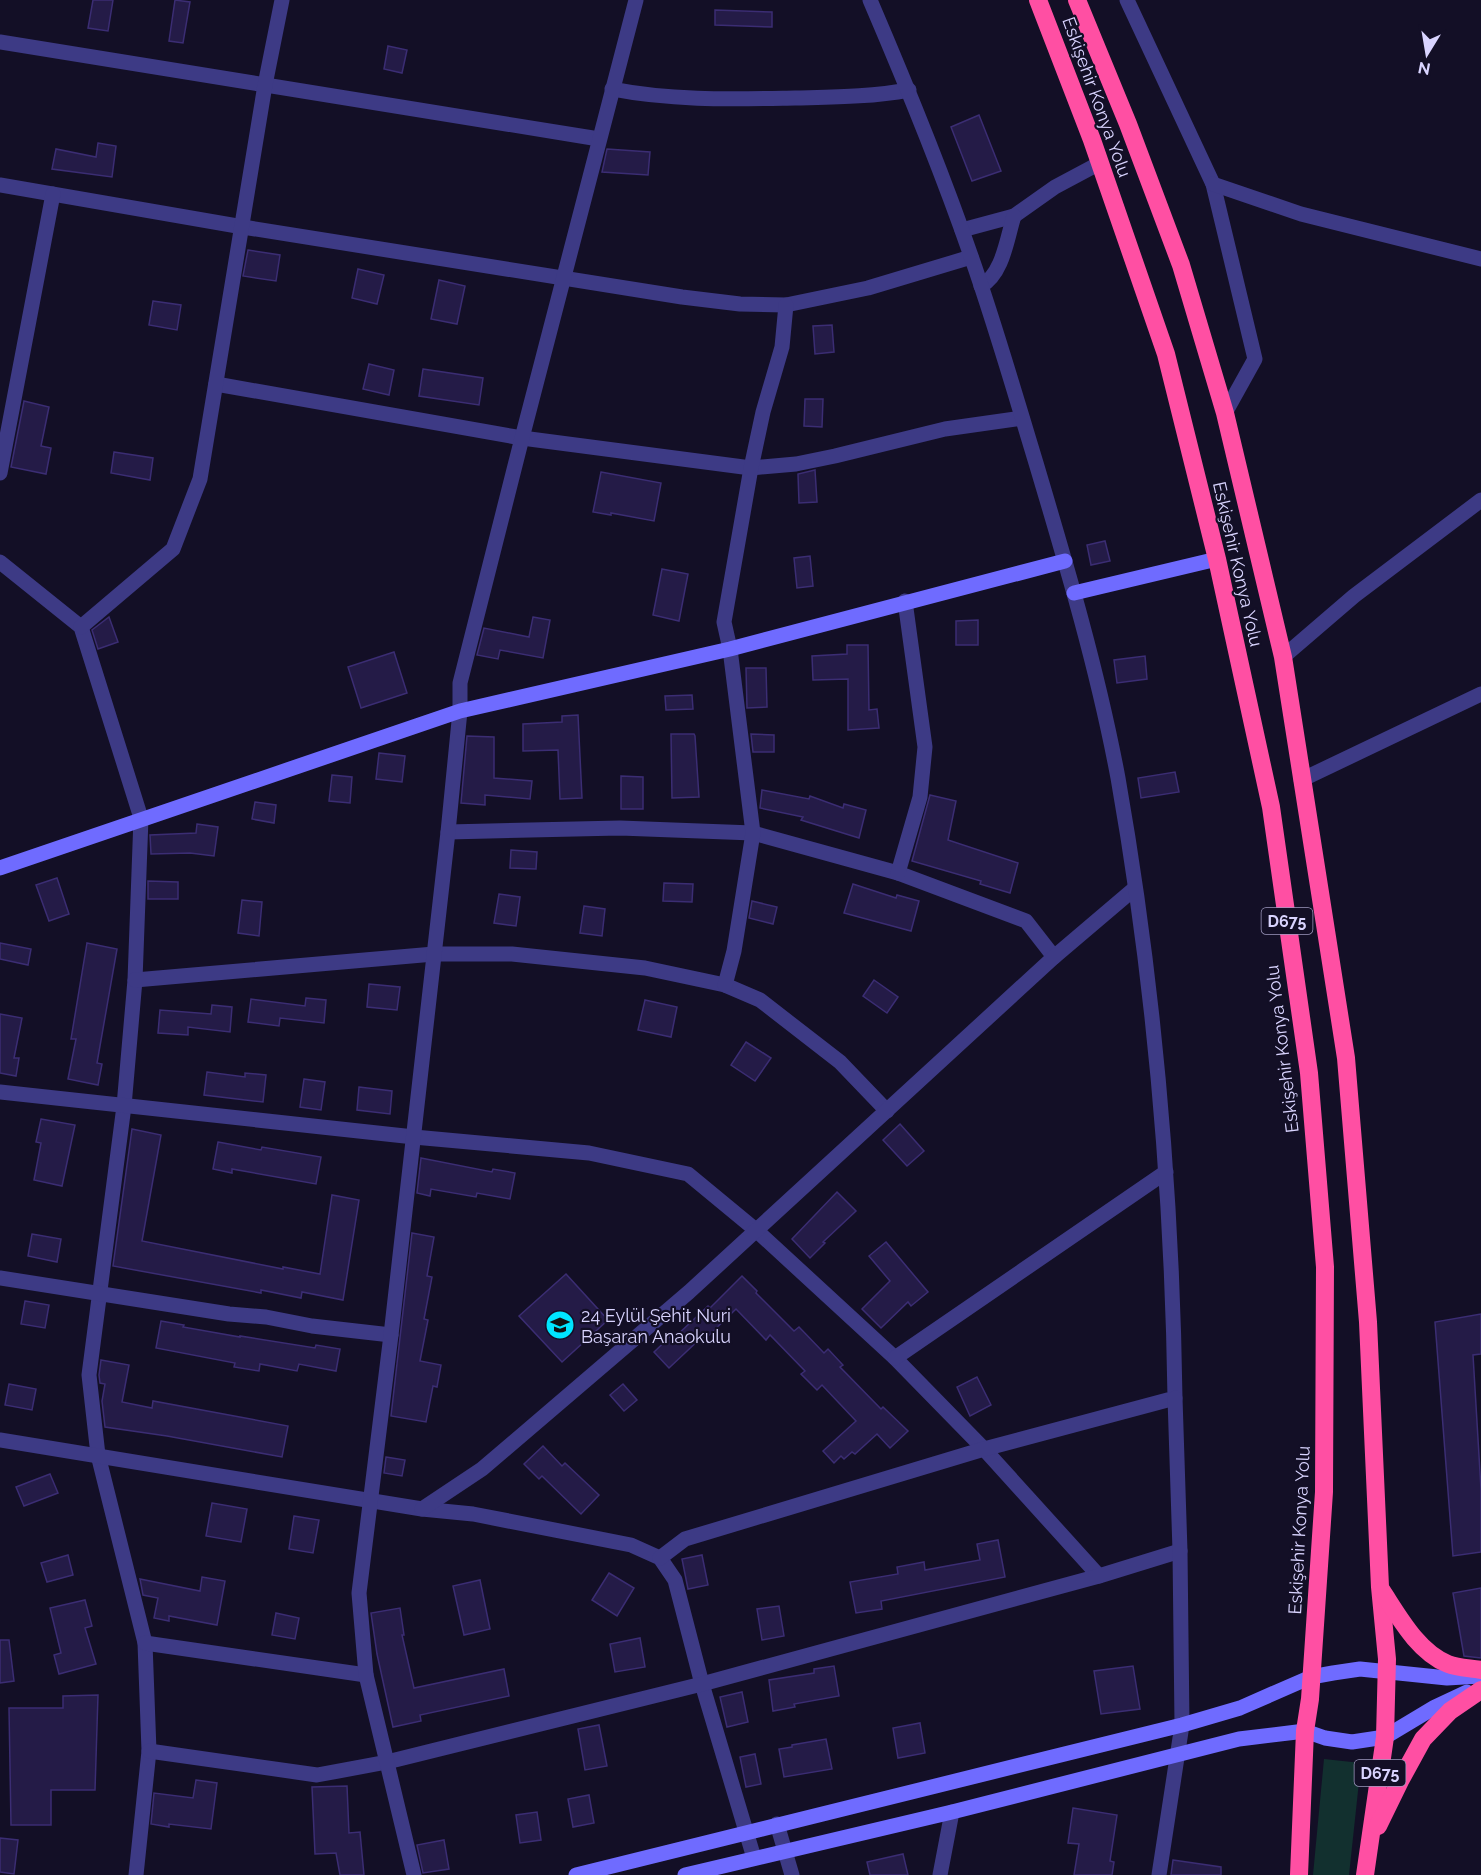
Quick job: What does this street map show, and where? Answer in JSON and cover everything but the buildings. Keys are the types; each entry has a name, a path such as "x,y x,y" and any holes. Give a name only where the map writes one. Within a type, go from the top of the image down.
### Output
{"highway":[{"name":"Eskişehir Konya Yolu","path":"1038,0 1100,163 1166,354 1217,559 1271,807 1311,1095 1324,1267 1324,1492 1305,1731 1299,1875"},
{"name":"D675","path":"1077,0 1128,124 1181,265 1225,413 1283,657 1346,1058 1368,1322 1386,1671 1385,1737 1365,1875"},
{"path":"1380,1587 1408,1632 1423,1647 1448,1664 1481,1670"},
{"path":"1370,1844 1423,1739 1450,1711 1481,1690"}],"main road":[{"path":"1074,593 1217,559"},
{"path":"0,868 460,711 730,649 905,601 1065,561"},
{"path":"576,1875 1182,1725 1240,1708 1311,1677 1360,1669 1447,1678 1481,1676"},
{"path":"685,1875 952,1812 1239,1739 1305,1731 1325,1738 1352,1742 1385,1737 1435,1707 1481,1685"}],"street":[{"path":"81,627 173,549 200,479 265,85 282,0"},
{"path":"414,1875 366,1674 359,1593 391,1335 448,832 460,711 460,683 636,0"},
{"path":"870,0 909,90 981,286 1074,593 1117,777 1146,969 1166,1172 1173,1292 1182,1725 1159,1875"},
{"path":"1126,0 1213,184 1255,358 1225,413"},
{"path":"0,42 599,139"},
{"path":"612,89 643,95 729,99 878,96 909,90"},
{"path":"962,230 1014,216 1055,187 1100,163"},
{"path":"1213,184 1300,214 1481,260"},
{"path":"0,185 243,227 741,304 786,305 868,288 971,257"},
{"path":"0,473 53,194"},
{"path":"981,286 988,283 997,270 1014,216"},
{"path":"724,985 734,951 753,833 730,649 724,622 751,468 782,347 786,305"},
{"path":"216,384 522,438 751,468 796,464 945,429 1022,418"},
{"path":"1283,657 1354,596 1481,500"},
{"path":"0,562 81,627 141,818 135,980 124,1106 89,1375 98,1455 145,1643 149,1751 136,1875"},
{"path":"898,873 920,796 925,747 905,601"},
{"path":"1301,780 1481,693"},
{"path":"448,832 620,828 753,833 898,873 1026,921 1054,957"},
{"path":"422,1509 482,1469 757,1231 1054,957 1134,889"},
{"path":"135,980 434,954 512,954 645,968 724,985 760,1000 840,1062 887,1111"},
{"path":"0,1092 414,1137 589,1153 688,1174 757,1231 895,1358 984,1449 1099,1576"},
{"path":"895,1358 1166,1172"},
{"path":"0,1278 229,1314 391,1335"},
{"path":"660,1558 685,1539 984,1449 1174,1398"},
{"path":"0,1440 422,1509 473,1514 631,1545 660,1558 675,1580 702,1684 754,1858"},
{"path":"149,1751 317,1775 387,1762 702,1684 1099,1576 1180,1551"},
{"path":"145,1643 366,1674"},
{"path":"940,1875 952,1812"},
{"path":"777,1824 792,1875"}],"green space":[{"path":"1324,1759 1361,1763 1349,1875 1313,1875"}],"place":[{"name":"24 Eylül Şehit Nuri Başaran Anaokulu","path":"560,1325"}]}
